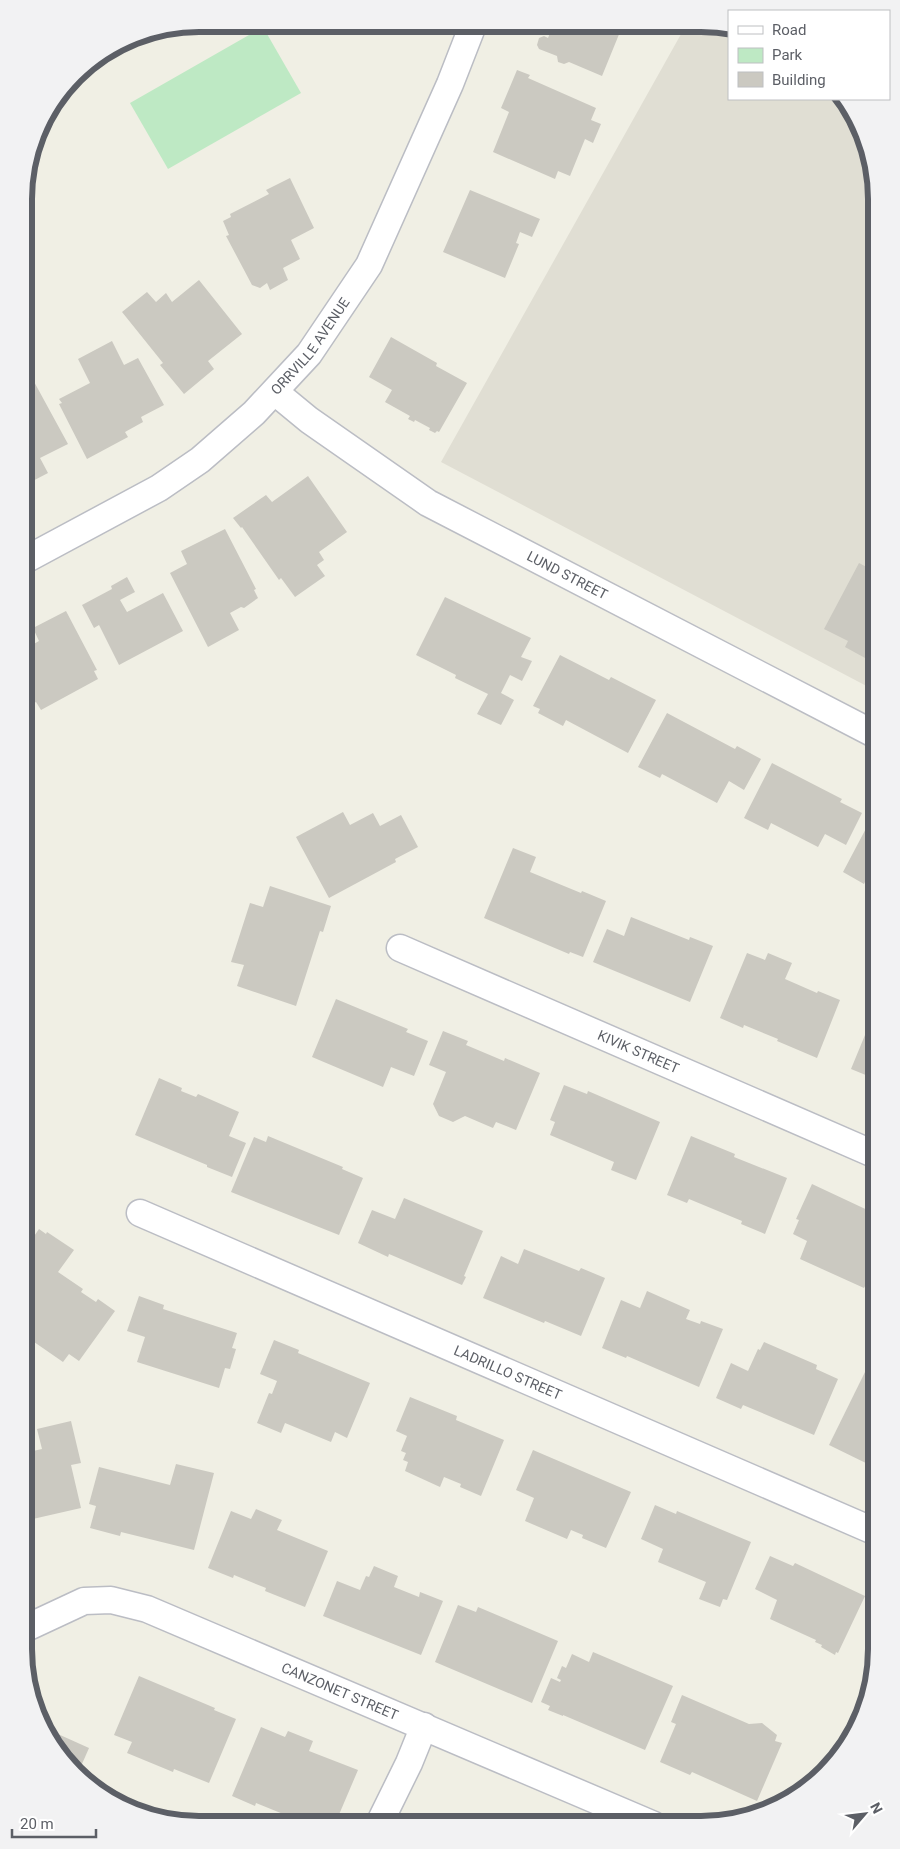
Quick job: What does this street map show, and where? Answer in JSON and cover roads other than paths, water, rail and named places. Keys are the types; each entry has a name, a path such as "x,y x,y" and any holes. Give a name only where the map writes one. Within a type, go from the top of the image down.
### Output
{"street":[{"name":"ORRVILLE AVENUE","path":"33,556 159,488 200,460 275,392 309,354 369,265 450,84 470,32"},
{"name":"LUND STREET","path":"275,392 309,420 428,503 868,731"},
{"name":"KIVIK STREET","path":"400,948 867,1151"},
{"name":"LADRILLO STREET","path":"140,1213 867,1528"},
{"name":"CANZONET STREET","path":"32,1625 84,1601 111,1600 147,1609 633,1816"},
{"path":"383,1816 409,1763 424,1726"}]}
